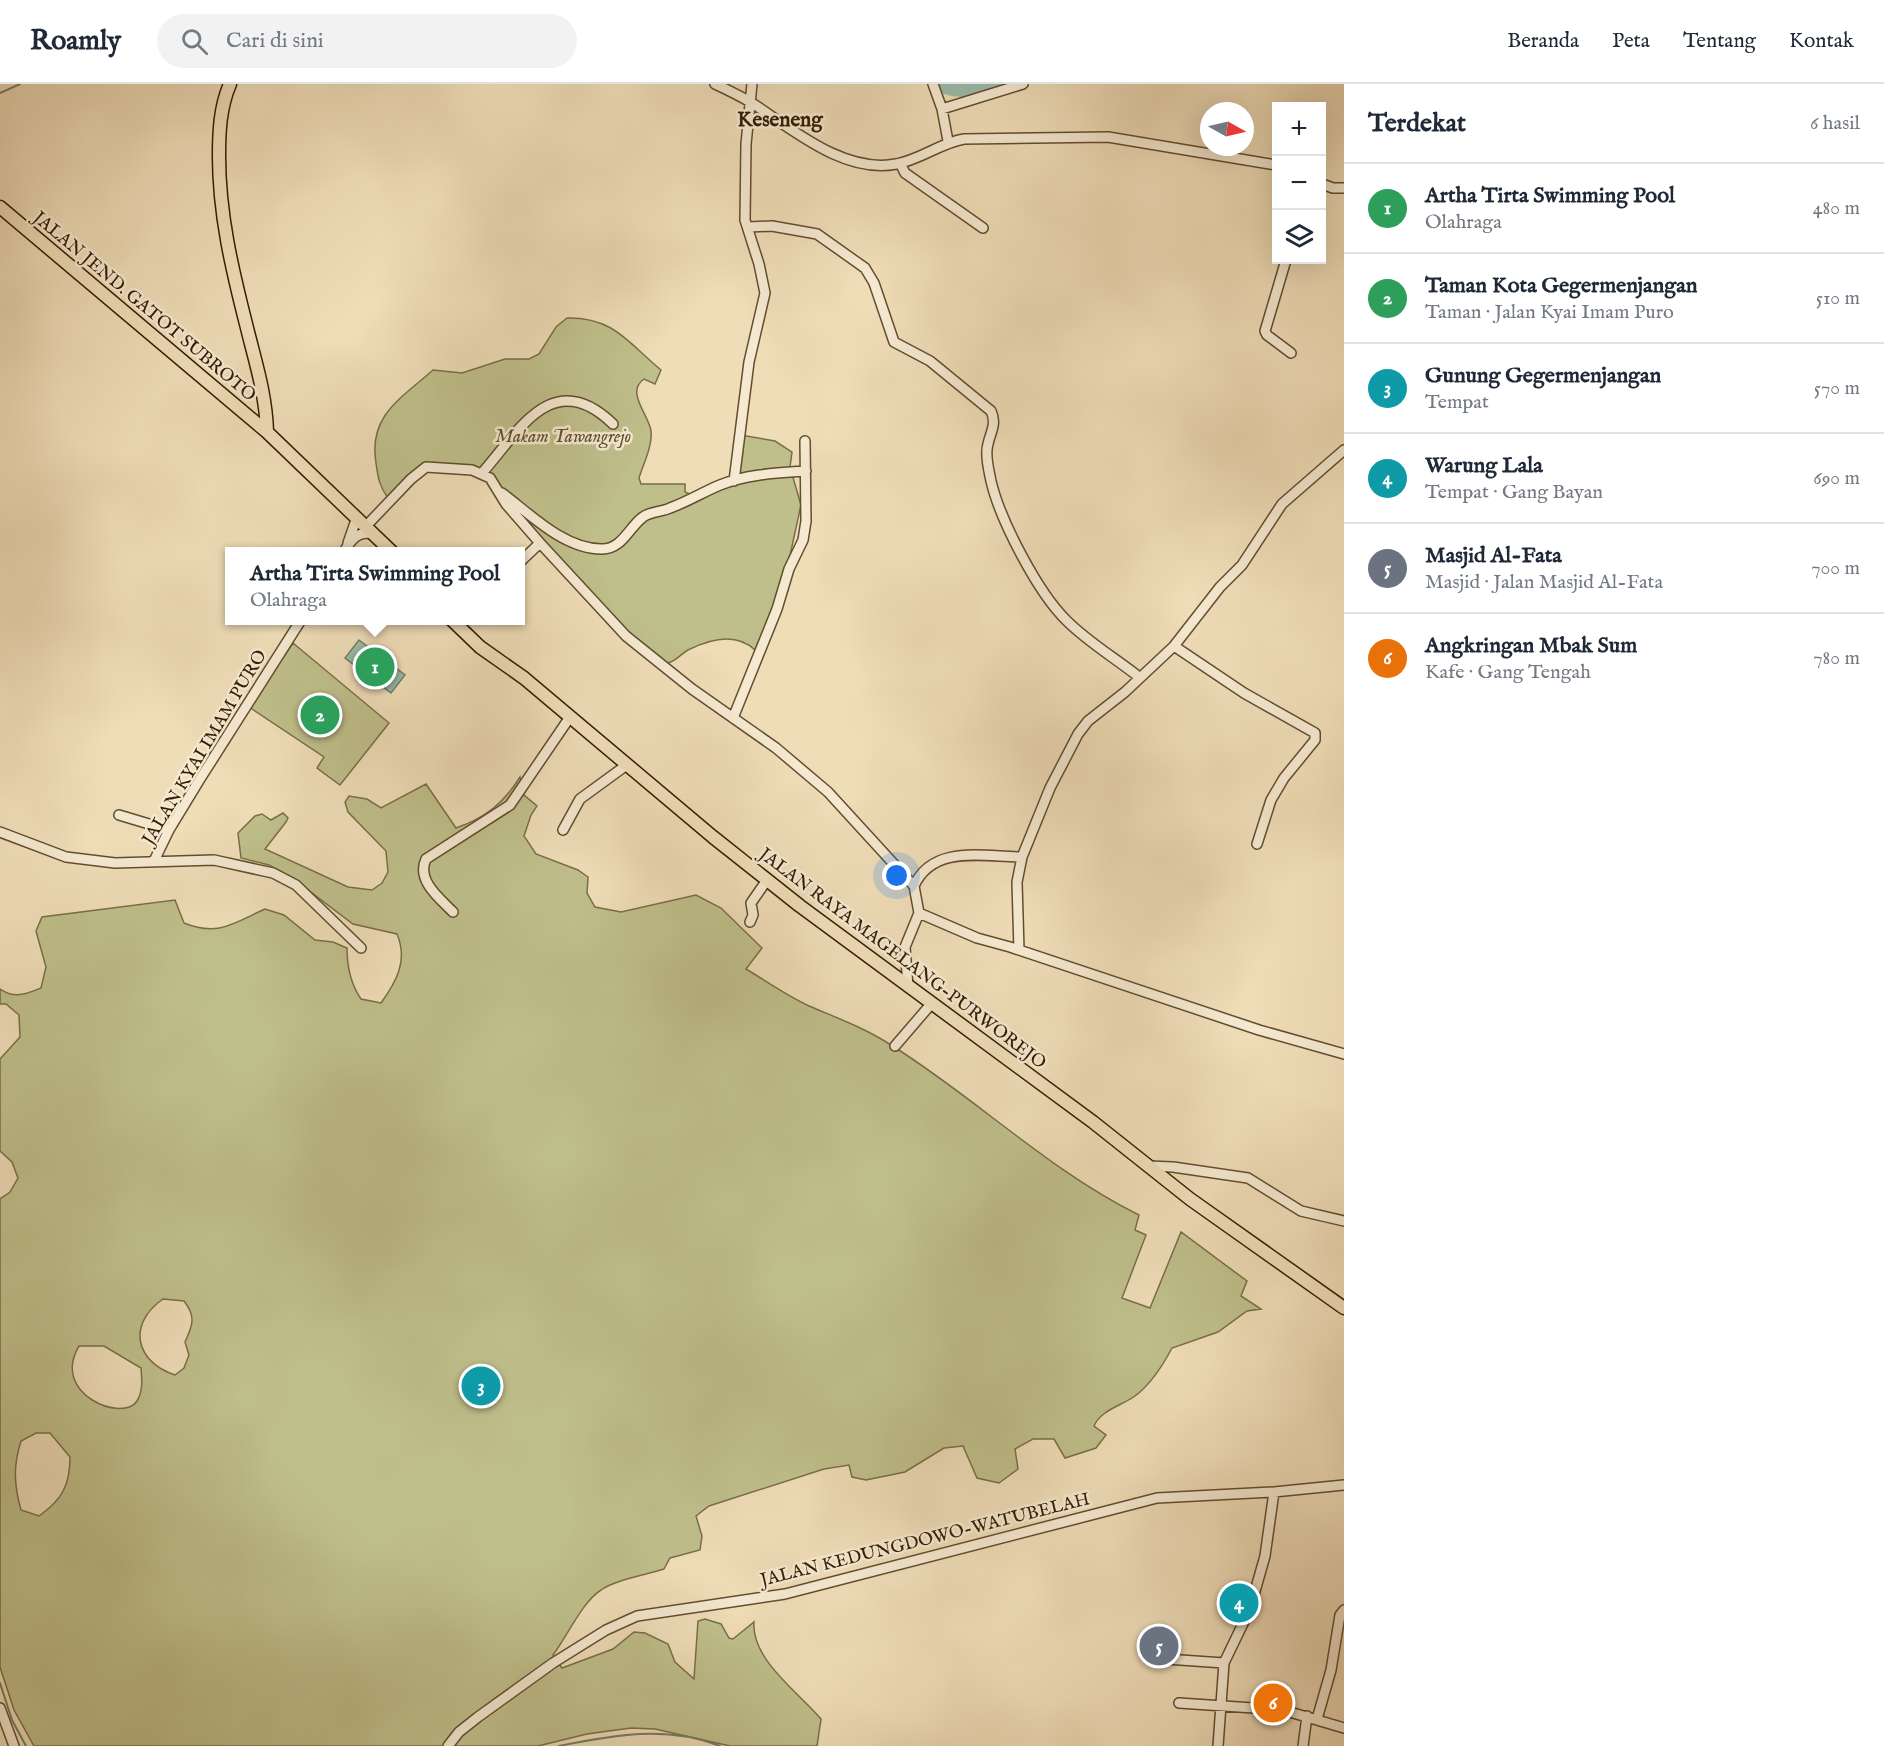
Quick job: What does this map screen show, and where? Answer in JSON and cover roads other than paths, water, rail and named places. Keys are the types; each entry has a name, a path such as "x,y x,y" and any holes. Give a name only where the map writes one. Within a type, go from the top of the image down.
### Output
{"main road":[{"path":"230,84 224,103 220,131 222,211 230,260 265,397 267,432 388,547"},
{"name":"JALAN JEND. GATOT SUBROTO","path":"0,207 267,432"},
{"name":"JALAN RAYA MAGELANG-PURWOREJO","path":"456,625 480,647 628,764 767,880 1148,1166 1344,1308"}],"street":[{"path":"716,84 749,102 822,150 881,165 900,163 948,141 983,138 1108,137 1272,164"},
{"path":"734,481 749,362 765,293 749,227 745,220 749,102 752,84"},
{"path":"933,84 942,109 948,141"},
{"path":"942,109 1023,84"},
{"path":"900,163 905,173 983,228"},
{"path":"1326,185 1344,188"},
{"path":"749,227 772,226 806,231 832,242 868,272 894,342 930,361 991,411 995,419 994,428 986,452 994,495 1028,566 1067,621 1139,677"},
{"path":"1285,264 1265,331 1291,353"},
{"path":"482,473 498,456 511,434 532,414 547,406 566,402 587,406 614,424"},
{"path":"733,718 777,609 789,569 803,540 805,441"},
{"path":"1019,950 1017,882 1022,857 1050,788 1078,734 1088,721 1125,692 1174,646 1220,587 1242,565 1282,504 1344,450"},
{"path":"367,525 411,479 426,467 461,468 482,473 490,478 506,504 631,641 776,748 817,782 914,886 919,912 905,947 908,987"},
{"path":"498,490 558,534 600,549 609,548 622,540 646,515 734,481 760,475 806,471"},
{"path":"346,547 357,517"},
{"path":"348,547 359,535 369,533 378,536"},
{"path":"525,557 540,543"},
{"name":"JALAN KYAI IMAM PURO","path":"154,861 169,830 298,625"},
{"path":"1174,646 1244,693 1315,733 1315,740 1271,800 1257,844"},
{"path":"453,912 436,896 424,877 422,870 426,859 430,853 446,848 510,805 570,717"},
{"path":"563,830 580,799 628,764"},
{"path":"119,815 169,830"},
{"path":"0,832 66,858 115,863 214,860 273,873 296,885 361,948"},
{"path":"914,886 931,864 946,857 1022,857"},
{"path":"750,922 753,915 751,903 767,880"},
{"path":"919,912 977,938 1259,1030 1344,1054"},
{"path":"895,1046 932,1003"},
{"path":"1148,1166 1173,1167 1248,1178 1301,1210 1344,1221"},
{"name":"JALAN KEDUNGDOWO-WATUBELAH","path":"448,1746 478,1717 553,1663 606,1630 638,1616 785,1594 1157,1498 1274,1492 1344,1485"},
{"path":"1218,1746 1223,1707 1224,1663 1250,1609 1265,1556 1274,1492"},
{"path":"1317,1719 1331,1670 1340,1615 1344,1610"},
{"path":"1166,1659 1224,1663"},
{"path":"1179,1702 1283,1710 1344,1728"},
{"path":"0,1708 14,1746"},
{"path":"1303,1746 1307,1716"}],"waterway":[{"path":"0,93 20,84"},
{"path":"940,84 962,90 1005,87"},
{"path":"0,1683 12,1720 26,1746"},
{"path":"559,1746 599,1738 640,1734 680,1736 720,1746"}],"place":[{"name":"Artha Tirta Swimming Pool","path":"375,667"},
{"name":"Taman Kota Gegermenjangan","path":"320,715"},
{"name":"Gunung Gegermenjangan","path":"481,1386"},
{"name":"Warung Lala","path":"1239,1603"},
{"name":"Masjid Al-Fata","path":"1159,1646"},
{"name":"Angkringan Mbak Sum","path":"1273,1703"}],"district":[{"name":"Keseneng","path":"780,119"}],"park label":[{"name":"Makam Tawangrejo","path":"563,436"}]}
